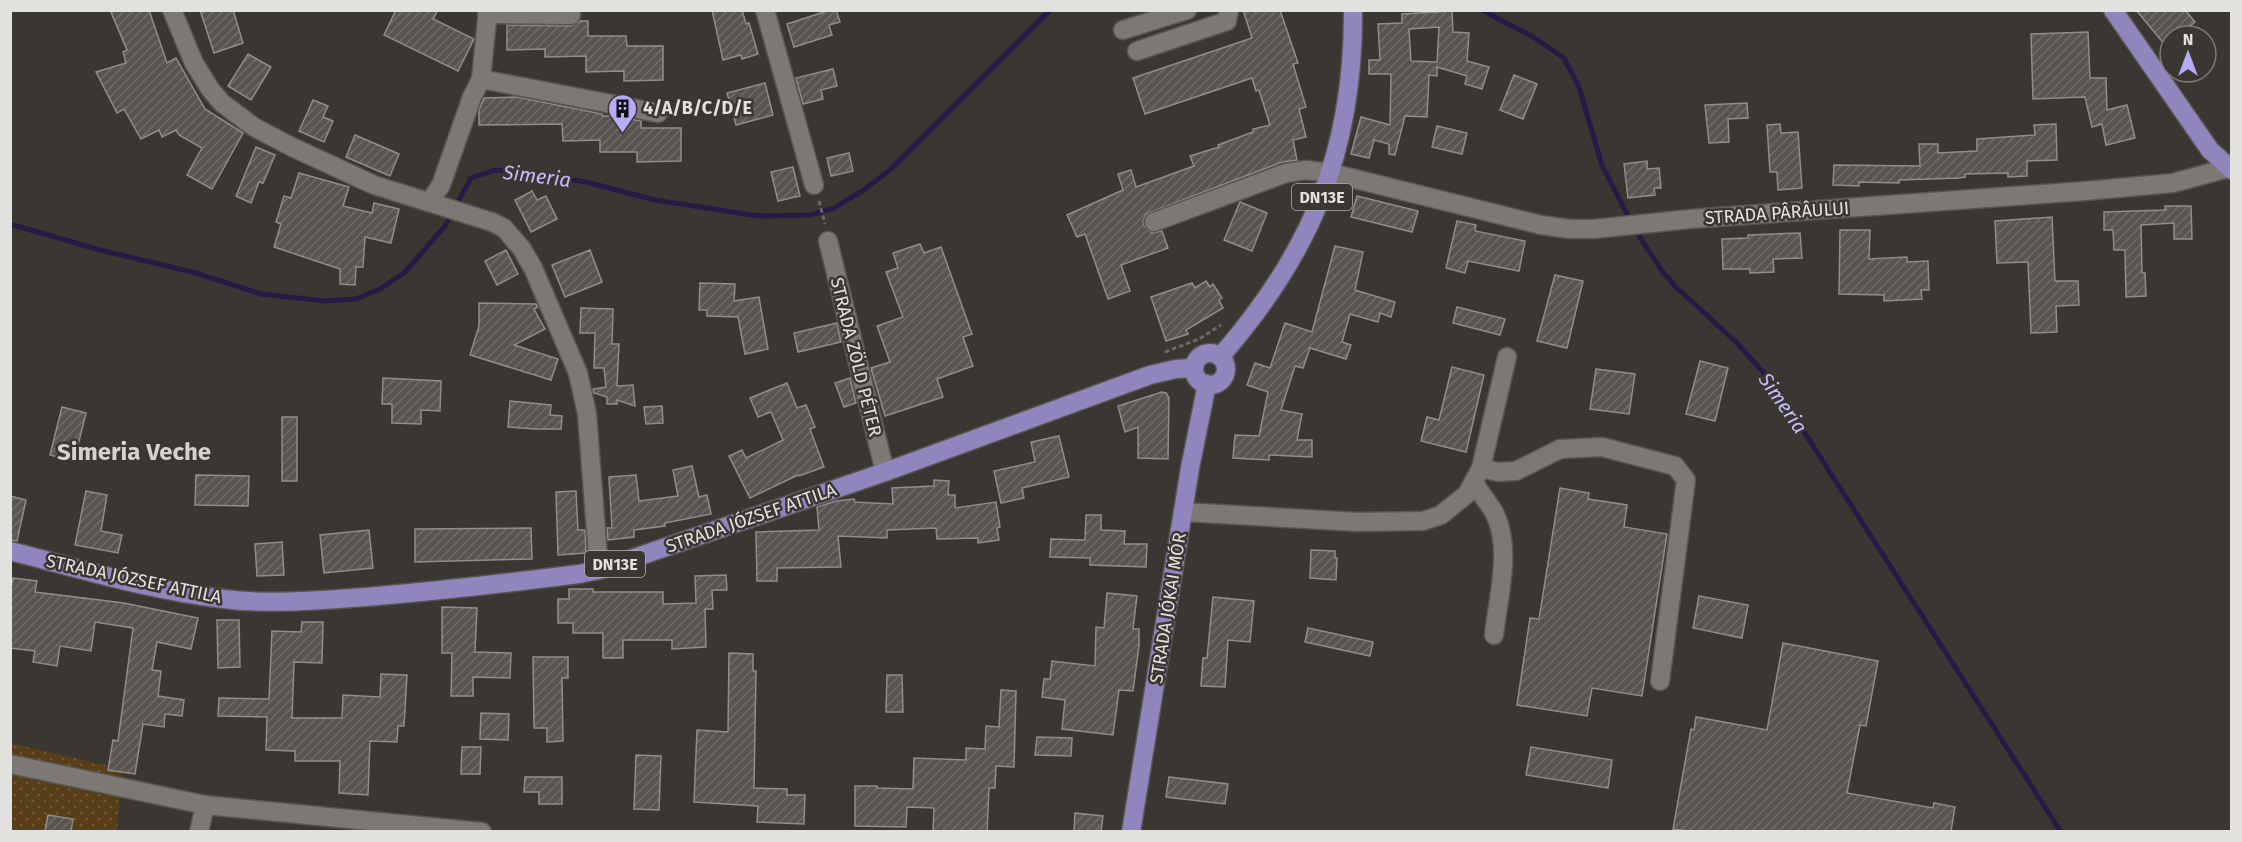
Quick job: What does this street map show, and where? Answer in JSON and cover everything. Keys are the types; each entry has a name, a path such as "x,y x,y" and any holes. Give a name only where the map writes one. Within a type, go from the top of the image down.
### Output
{"main road":[{"name":"DN13E","path":"1220,357 1277,284 1315,213 1331,173 1342,134 1350,83 1353,10"},
{"path":"2114,10 2210,150 2230,168"},
{"name":"DN13E","path":"1194,368 1196,360 1203,354 1212,353 1220,357 1225,366 1224,375 1217,382 1207,384"},
{"path":"1194,368 1199,380 1207,384"},
{"name":"STRADA JÓZSEF ATTILA","path":"10,551 92,573 187,593 265,602 400,594 599,570 885,472 1150,375 1194,368"},
{"name":"STRADA JÓKAI MÓR","path":"1131,831 1183,512 1207,384"}],"street":[{"path":"172,10 194,63 210,89 234,114 263,132 338,169 394,193 471,214 504,228 522,249 533,268 578,374 587,414 599,570"},
{"path":"765,10 817,192"},
{"path":"1122,30 1187,10"},
{"path":"1137,51 1227,21 1229,10"},
{"path":"430,201 441,185 472,97 481,79 487,12 571,15"},
{"path":"481,79 658,112"},
{"name":"STRADA PÂRÂULUI","path":"1154,222 1286,173 1306,170 1331,173 1541,225 1570,229 1594,229 2173,183 2230,168"},
{"name":"STRADA ZÖLD PÉTER","path":"828,241 885,472"},
{"path":"1183,512 1358,522 1423,521 1441,515 1467,494 1477,476 1506,357"},
{"path":"1477,476 1516,471 1560,449 1602,447 1675,466 1686,480 1660,681"},
{"path":"1477,476 1495,515 1501,538 1503,560 1494,635"},
{"path":"10,764 204,805 482,831"},
{"path":"200,831 204,805"}],"path":[{"path":"817,192 825,221"},
{"path":"1155,356 1199,339 1227,322"}],"shaded area":[{"path":"11,743 122,769 117,831 11,832"}],"building":[{"path":"110,10 149,10 167,63 176,58 205,109 243,133 212,189 187,175 202,148 179,135 176,130 162,137 159,130 141,139 124,109 117,113 96,72 126,63 123,52 127,50"},
{"path":"200,10 233,10 243,43 214,53"},
{"path":"396,10 438,10 433,19 474,39 458,71 384,35"},
{"path":"712,10 742,10 746,24 749,23 758,54 742,59 741,55 723,60"},
{"path":"836,10 840,22 829,25 832,35 794,47 787,24"},
{"path":"1243,10 1280,10 1298,63 1293,64 1306,107 1299,109 1306,137 1293,140 1297,160 1282,162 1146,214 1143,221 1144,226 1152,233 1162,231 1168,248 1121,265 1130,291 1108,299 1085,234 1077,237 1067,215 1123,190 1118,174 1131,170 1136,187 1194,166 1190,156 1219,147 1218,145 1253,132 1253,129 1270,125 1259,90 1256,91 1252,78 1145,114 1133,78 1252,38"},
{"path":"2136,10 2185,10 2195,22 2193,24 2158,24 2158,37"},
{"path":"1452,11 1453,32 1469,33 1467,61 1489,67 1482,89 1465,84 1467,76 1437,67 1437,76 1429,75 1427,117 1405,116 1395,155 1389,154 1389,144 1374,140 1369,158 1351,154 1361,117 1390,125 1391,74 1369,74 1369,60 1380,60 1378,24 1402,23 1402,14","holes":["1439,27 1437,62 1411,61 1409,29"]},
{"path":"580,21 588,21 588,36 626,36 627,46 663,46 663,80 624,81 624,71 586,72 586,56 545,57 545,49 507,50 507,25 571,26"},
{"path":"2088,32 2090,78 2106,78 2107,110 2127,105 2135,138 2106,145 2102,124 2092,127 2085,97 2033,99 2031,34"},
{"path":"248,54 271,67 251,100 228,86"},
{"path":"833,69 837,86 821,90 823,99 803,104 796,78"},
{"path":"1514,75 1537,84 1523,119 1500,110"},
{"path":"765,83 773,115 736,125 727,93"},
{"name":"4/A/B/C/D/E","path":"517,97 602,114 602,116 641,121 641,128 681,128 681,161 637,162 637,152 600,152 600,140 563,141 562,124 479,125 479,110 484,98"},
{"path":"313,100 328,106 323,117 333,121 324,142 299,131"},
{"path":"1747,103 1748,118 1728,119 1729,142 1709,143 1705,105"},
{"path":"1780,124 1781,133 1798,132 1802,188 1778,190 1777,172 1770,172 1767,125"},
{"path":"2056,124 2057,160 2027,161 2027,176 2008,177 2008,173 1965,174 1965,177 1959,178 1899,180 1899,183 1859,182 1859,186 1833,185 1834,165 1920,166 1919,144 1938,144 1938,153 1977,151 1977,139 2035,135 2034,125"},
{"path":"1437,126 1467,133 1462,154 1432,147"},
{"path":"355,135 399,154 390,176 346,157"},
{"path":"256,147 275,155 263,183 259,182 251,203 236,196"},
{"path":"849,153 853,171 831,176 827,158"},
{"path":"1647,161 1647,169 1659,168 1661,188 1654,188 1655,195 1628,198 1624,164"},
{"path":"793,167 800,196 778,201 771,172"},
{"path":"299,173 349,187 343,206 372,213 374,203 399,209 391,243 365,237 363,267 356,267 355,285 340,284 340,269 274,247 281,224 276,222 284,196 291,198"},
{"path":"532,191 537,200 546,196 557,219 531,232 515,200"},
{"path":"1357,196 1418,211 1412,232 1351,217"},
{"path":"1240,202 1267,213 1252,251 1224,240"},
{"path":"2165,206 2191,206 2192,239 2174,239 2174,223 2141,225 2142,273 2145,273 2146,296 2126,297 2125,250 2114,250 2113,230 2104,230 2104,212 2165,210"},
{"path":"2052,217 2055,281 2078,281 2079,305 2056,306 2057,332 2031,333 2028,262 1997,263 1995,221"},
{"path":"1457,221 1476,225 1475,231 1525,241 1519,271 1468,261 1465,273 1446,268"},
{"path":"1840,230 1870,230 1869,259 1907,257 1907,262 1928,261 1929,290 1921,290 1922,299 1884,301 1884,295 1839,294"},
{"path":"1800,233 1802,258 1773,259 1774,272 1750,273 1750,269 1723,269 1722,239 1748,238 1748,235"},
{"path":"920,244 924,253 941,247 972,334 963,337 973,366 937,379 943,397 885,416 871,368 890,362 877,326 903,317 886,272 898,268 893,253"},
{"path":"1335,246 1363,252 1355,290 1395,302 1391,317 1380,313 1378,322 1350,314 1342,342 1351,345 1346,359 1310,348 1303,368 1295,366 1281,410 1302,414 1297,440 1312,440 1312,457 1269,455 1269,460 1233,458 1235,435 1259,436 1268,392 1247,385 1255,363 1270,368 1285,323 1312,332"},
{"path":"506,250 518,274 497,285 485,261"},
{"path":"590,250 602,282 565,297 552,265"},
{"path":"1555,275 1583,281 1567,348 1537,341"},
{"path":"1206,281 1210,287 1213,284 1222,298 1219,300 1223,308 1186,330 1188,334 1166,341 1151,297 1192,283 1195,288"},
{"path":"700,283 735,284 734,301 759,297 768,349 745,354 738,317 707,316 707,310 699,310"},
{"path":"479,303 536,304 538,307 534,309 545,329 514,345 558,359 551,380 470,355 479,326"},
{"path":"1457,307 1505,319 1500,335 1453,323"},
{"path":"581,308 613,309 612,344 619,344 617,386 633,385 635,406 617,400 617,404 607,404 607,397 594,393 593,389 606,387 604,368 594,368 595,333 580,333"},
{"path":"837,323 841,342 798,352 794,333"},
{"path":"1700,361 1728,368 1715,421 1686,414"},
{"path":"1452,367 1484,375 1466,452 1421,441 1427,417 1439,420"},
{"path":"1596,369 1635,374 1629,414 1590,409"},
{"path":"383,378 441,381 440,411 421,410 421,424 392,423 392,404 382,404"},
{"path":"850,378 856,403 844,407 835,383"},
{"path":"787,383 797,408 806,405 815,427 810,429 824,467 798,475 750,498 729,456 742,450 746,458 783,440 771,412 758,417 750,398"},
{"path":"1162,392 1166,393 1169,398 1168,459 1138,458 1138,427 1125,432 1118,406"},
{"path":"510,401 551,405 550,415 562,416 561,429 508,427"},
{"path":"662,406 663,423 646,424 644,407"},
{"path":"62,407 86,413 74,461 50,455"},
{"path":"282,417 297,417 297,481 282,481"},
{"path":"1059,436 1069,477 1022,488 1024,498 1001,503 994,471 1035,462 1031,442"},
{"path":"692,466 699,497 707,495 711,514 665,523 665,526 634,530 634,537 608,540 607,528 612,528 609,477 636,475 639,501 678,496 673,470"},
{"path":"196,475 249,476 248,506 195,505"},
{"path":"934,480 949,481 948,495 955,495 955,508 996,502 1000,527 997,528 999,540 978,543 978,538 937,539 936,528 887,530 887,538 838,536 841,567 777,568 777,581 757,581 756,532 819,530 817,507 836,501 854,499 855,502 893,504 892,488 934,486"},
{"path":"1560,488 1589,493 1588,499 1627,505 1624,527 1667,534 1642,696 1592,688 1587,716 1517,705 1530,618 1539,619"},
{"path":"86,491 107,495 101,531 122,535 118,553 75,545"},
{"path":"576,491 578,530 585,530 586,553 558,555 556,492"},
{"path":"10,496 26,500 17,541 10,540"},
{"path":"1086,515 1101,515 1101,530 1125,531 1124,544 1147,544 1146,567 1090,565 1090,558 1050,557 1051,539 1085,540"},
{"path":"531,528 532,559 415,562 415,529"},
{"path":"369,530 373,568 324,573 320,535"},
{"path":"282,542 284,575 257,576 255,544"},
{"path":"1311,550 1335,551 1336,580 1310,578"},
{"path":"726,575 727,590 712,590 713,609 705,609 706,647 672,649 672,640 623,640 623,658 603,658 603,633 573,633 573,623 558,623 558,599 569,599 569,589 593,589 593,592 663,592 663,604 696,603 695,576"},
{"path":"13,578 37,581 35,592 124,603 198,618 191,649 157,642 152,670 161,671 158,696 184,700 182,716 165,714 164,727 143,724 135,774 108,770 113,740 118,741 133,628 95,622 91,651 60,646 57,666 33,662 35,651 10,648 10,593"},
{"path":"1107,593 1137,596 1133,629 1139,629 1139,646 1133,691 1119,690 1113,735 1062,729 1065,700 1042,697 1044,679 1050,679 1052,661 1095,666 1096,627 1104,628"},
{"path":"1699,596 1748,605 1742,638 1693,628"},
{"path":"1213,597 1254,601 1250,642 1228,640 1225,687 1201,686 1203,658 1207,658"},
{"path":"442,607 477,608 475,652 511,653 510,678 473,677 473,696 451,696 452,653 442,653"},
{"path":"217,620 239,620 240,667 218,668"},
{"path":"302,622 323,622 322,663 294,662 292,718 342,718 343,695 380,697 381,674 407,675 404,726 398,726 397,742 370,741 368,795 339,793 340,761 295,761 295,751 266,750 267,717 218,716 219,698 269,699 272,631 301,632"},
{"path":"1308,628 1373,642 1370,656 1305,642"},
{"path":"1783,643 1878,661 1866,726 1860,725 1847,793 1933,808 1934,803 1955,807 1951,831 1689,831 1673,829 1691,729 1694,730 1696,717 1767,730"},
{"path":"729,653 753,654 753,671 756,671 754,788 787,789 787,795 805,795 804,824 757,822 758,806 694,802 697,730 728,732"},
{"path":"533,657 568,657 568,678 562,678 563,741 547,742 547,728 534,728"},
{"path":"887,675 902,675 903,712 886,712"},
{"path":"1001,690 1016,691 1014,767 996,766 995,788 989,788 987,831 933,831 934,808 907,807 906,827 855,826 855,786 913,789 914,758 966,760 966,748 985,749 986,726 999,727"},
{"path":"481,713 509,714 508,740 480,739"},
{"path":"1037,737 1072,738 1071,756 1035,755"},
{"path":"462,747 481,747 480,774 461,774"},
{"path":"1531,747 1612,760 1608,788 1526,775"},
{"path":"636,755 661,756 659,810 634,809"},
{"path":"525,777 562,777 562,804 539,804 539,792 524,792"},
{"path":"1169,777 1228,784 1225,804 1166,797"},
{"path":"1075,813 1103,816 1101,831 1074,831"},
{"path":"48,815 73,819 71,831 45,831"}],"waterway":[{"name":"Simeria","path":"10,224 100,250 196,273 261,294 324,301 356,299 380,289 405,272 445,226 471,178 495,170 586,182 655,200 759,216 810,215 834,208 864,190 891,169 1050,10"},
{"name":"Simeria","path":"1482,10 1533,37 1564,58 1579,87 1602,165 1630,220"},
{"name":"Simeria","path":"1634,228 1662,271 1676,287 1736,342 1772,382 2061,832"}],"place":[{"name":"4/A/B/C/D/E","path":"622,134"}],"district":[{"name":"Simeria Veche","path":"134,452"}]}
